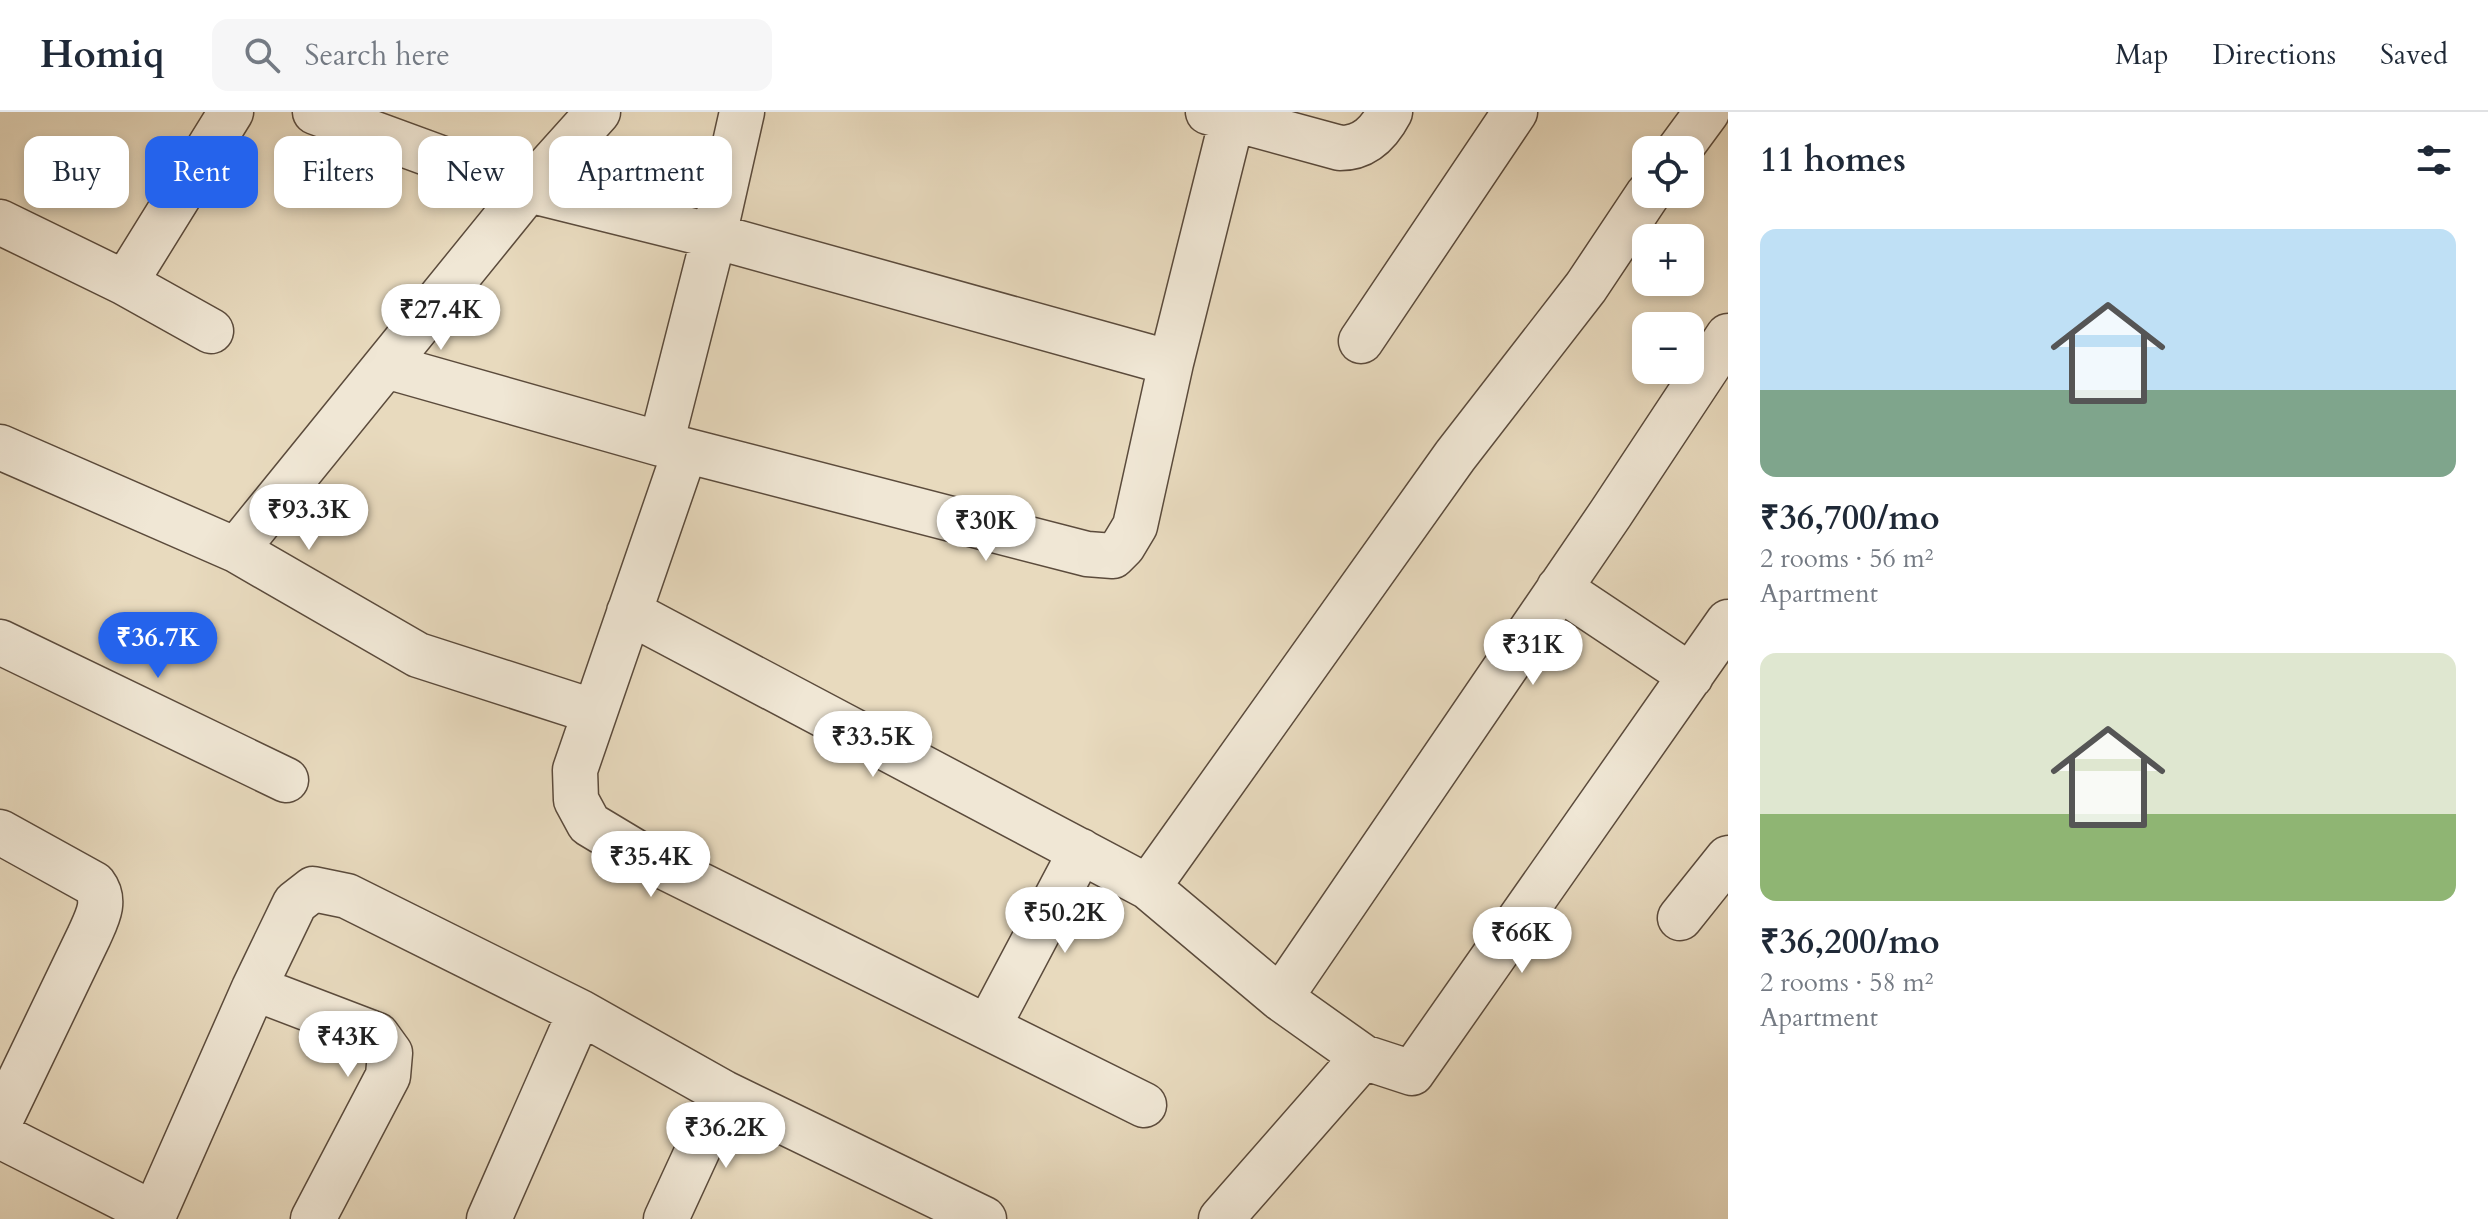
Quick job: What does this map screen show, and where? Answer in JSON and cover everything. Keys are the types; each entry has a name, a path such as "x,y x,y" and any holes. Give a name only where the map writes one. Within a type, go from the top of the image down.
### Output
{"street":[{"path":"125,283 231,112"},
{"path":"315,112 418,150"},
{"path":"533,184 598,112"},
{"path":"742,112 714,236 673,448 629,612 575,770 576,800 589,824 644,857 1144,1105"},
{"path":"386,366 673,448 1087,554 1113,556 1135,526 1220,115 1340,148 1354,148 1366,143 1390,112"},
{"path":"1361,341 1515,112"},
{"path":"1689,136 1707,112"},
{"path":"533,191 714,236 1171,363"},
{"path":"236,550 513,208"},
{"path":"1148,887 1455,456 1586,287 1639,208"},
{"path":"0,222 125,283 211,331"},
{"path":"1280,998 1728,336"},
{"path":"0,447 236,550 418,655 595,712"},
{"path":"1559,588 1691,676"},
{"path":"629,612 1148,887 1280,998 1363,1057 1412,1073 1728,622"},
{"path":"0,642 286,780"},
{"path":"0,832 94,884 100,892 101,906 0,1121"},
{"path":"988,1027 1081,851"},
{"path":"1680,918 1728,858"},
{"path":"0,1136 153,1217 295,903 313,889 347,896 580,1012 724,1093 984,1219"},
{"path":"254,988 377,1035 390,1053 388,1076 313,1219"},
{"path":"489,1219 580,1012"},
{"path":"1221,1219 1363,1057"},
{"path":"666,1219 724,1093"}]}
